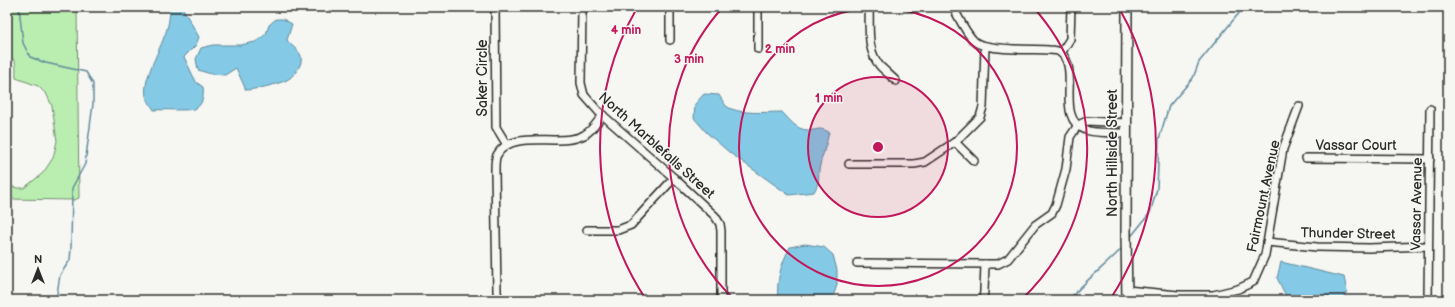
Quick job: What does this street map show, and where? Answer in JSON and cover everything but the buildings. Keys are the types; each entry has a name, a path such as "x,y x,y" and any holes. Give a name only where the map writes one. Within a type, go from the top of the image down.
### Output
{"main road":[{"name":"North Hillside Street","path":"1126,7 1127,300"}],"street":[{"name":"Saker Circle","path":"495,7 496,127 507,146"},
{"name":"North Marblefalls Street","path":"582,7 581,83 584,95 587,100 603,115 712,212 720,224 721,300"},
{"path":"670,7 670,40"},
{"path":"758,7 758,49"},
{"path":"869,7 870,46 873,55 879,65 896,81"},
{"path":"953,7 974,42 985,47 1049,50 1062,53 1068,63 1070,110 1072,119 1086,130 1126,133"},
{"path":"1062,53 1070,39 1071,7"},
{"path":"849,164 914,164 925,162 955,142 980,117 983,107 985,47"},
{"name":"Fairmount Avenue","path":"1127,290 1178,295 1213,295 1238,289 1253,282 1265,255 1284,149 1299,106"},
{"name":"Vassar Avenue","path":"1428,300 1430,109"},
{"path":"499,300 497,292 496,249 496,155 516,141 568,140 577,138 589,132 603,115"},
{"path":"857,263 998,264 1008,259 1035,225 1052,213 1056,205 1066,169 1070,136 1078,125 1087,121 1126,123"},
{"path":"955,142 974,161"},
{"name":"Vassar Court","path":"1306,158 1430,158"},
{"path":"587,230 618,230 631,225 674,178"},
{"name":"Thunder Street","path":"1267,242 1317,248 1428,246"},
{"path":"983,300 985,264"}],"green space":[{"path":"7,7 77,7 79,198 74,200 7,199 7,187 24,188 43,173 53,158 57,141 52,106 47,95 38,86 16,78 15,62 7,54"}],"water":[{"path":"170,7 182,7 199,37 196,45 184,57 196,82 203,87 203,97 201,103 194,109 154,110 147,99 146,85 148,77 167,30"},
{"path":"276,19 283,19 292,24 287,40 301,56 301,62 295,74 287,80 262,88 246,90 236,68 225,75 211,74 198,70 196,59 201,48 213,45 240,45 255,42 266,34 269,25"},
{"path":"704,94 719,95 726,106 731,109 745,112 782,112 793,124 804,130 820,129 829,132 820,165 818,183 814,192 789,195 730,153 707,133 694,118 695,104"},
{"path":"805,244 824,247 833,255 837,270 837,285 832,300 778,300 779,279 787,253 790,247"},
{"path":"1281,262 1344,277 1347,292 1340,300 1288,300 1277,278"}],"waterway":[{"path":"19,7 23,43 30,57 46,63 86,72 93,84 93,104 85,164 72,188 70,260 60,275 56,300"},
{"path":"1129,239 1150,213 1157,189 1159,139 1169,106 1193,78 1199,62 1244,7"},
{"path":"1069,300 1123,247"}]}
